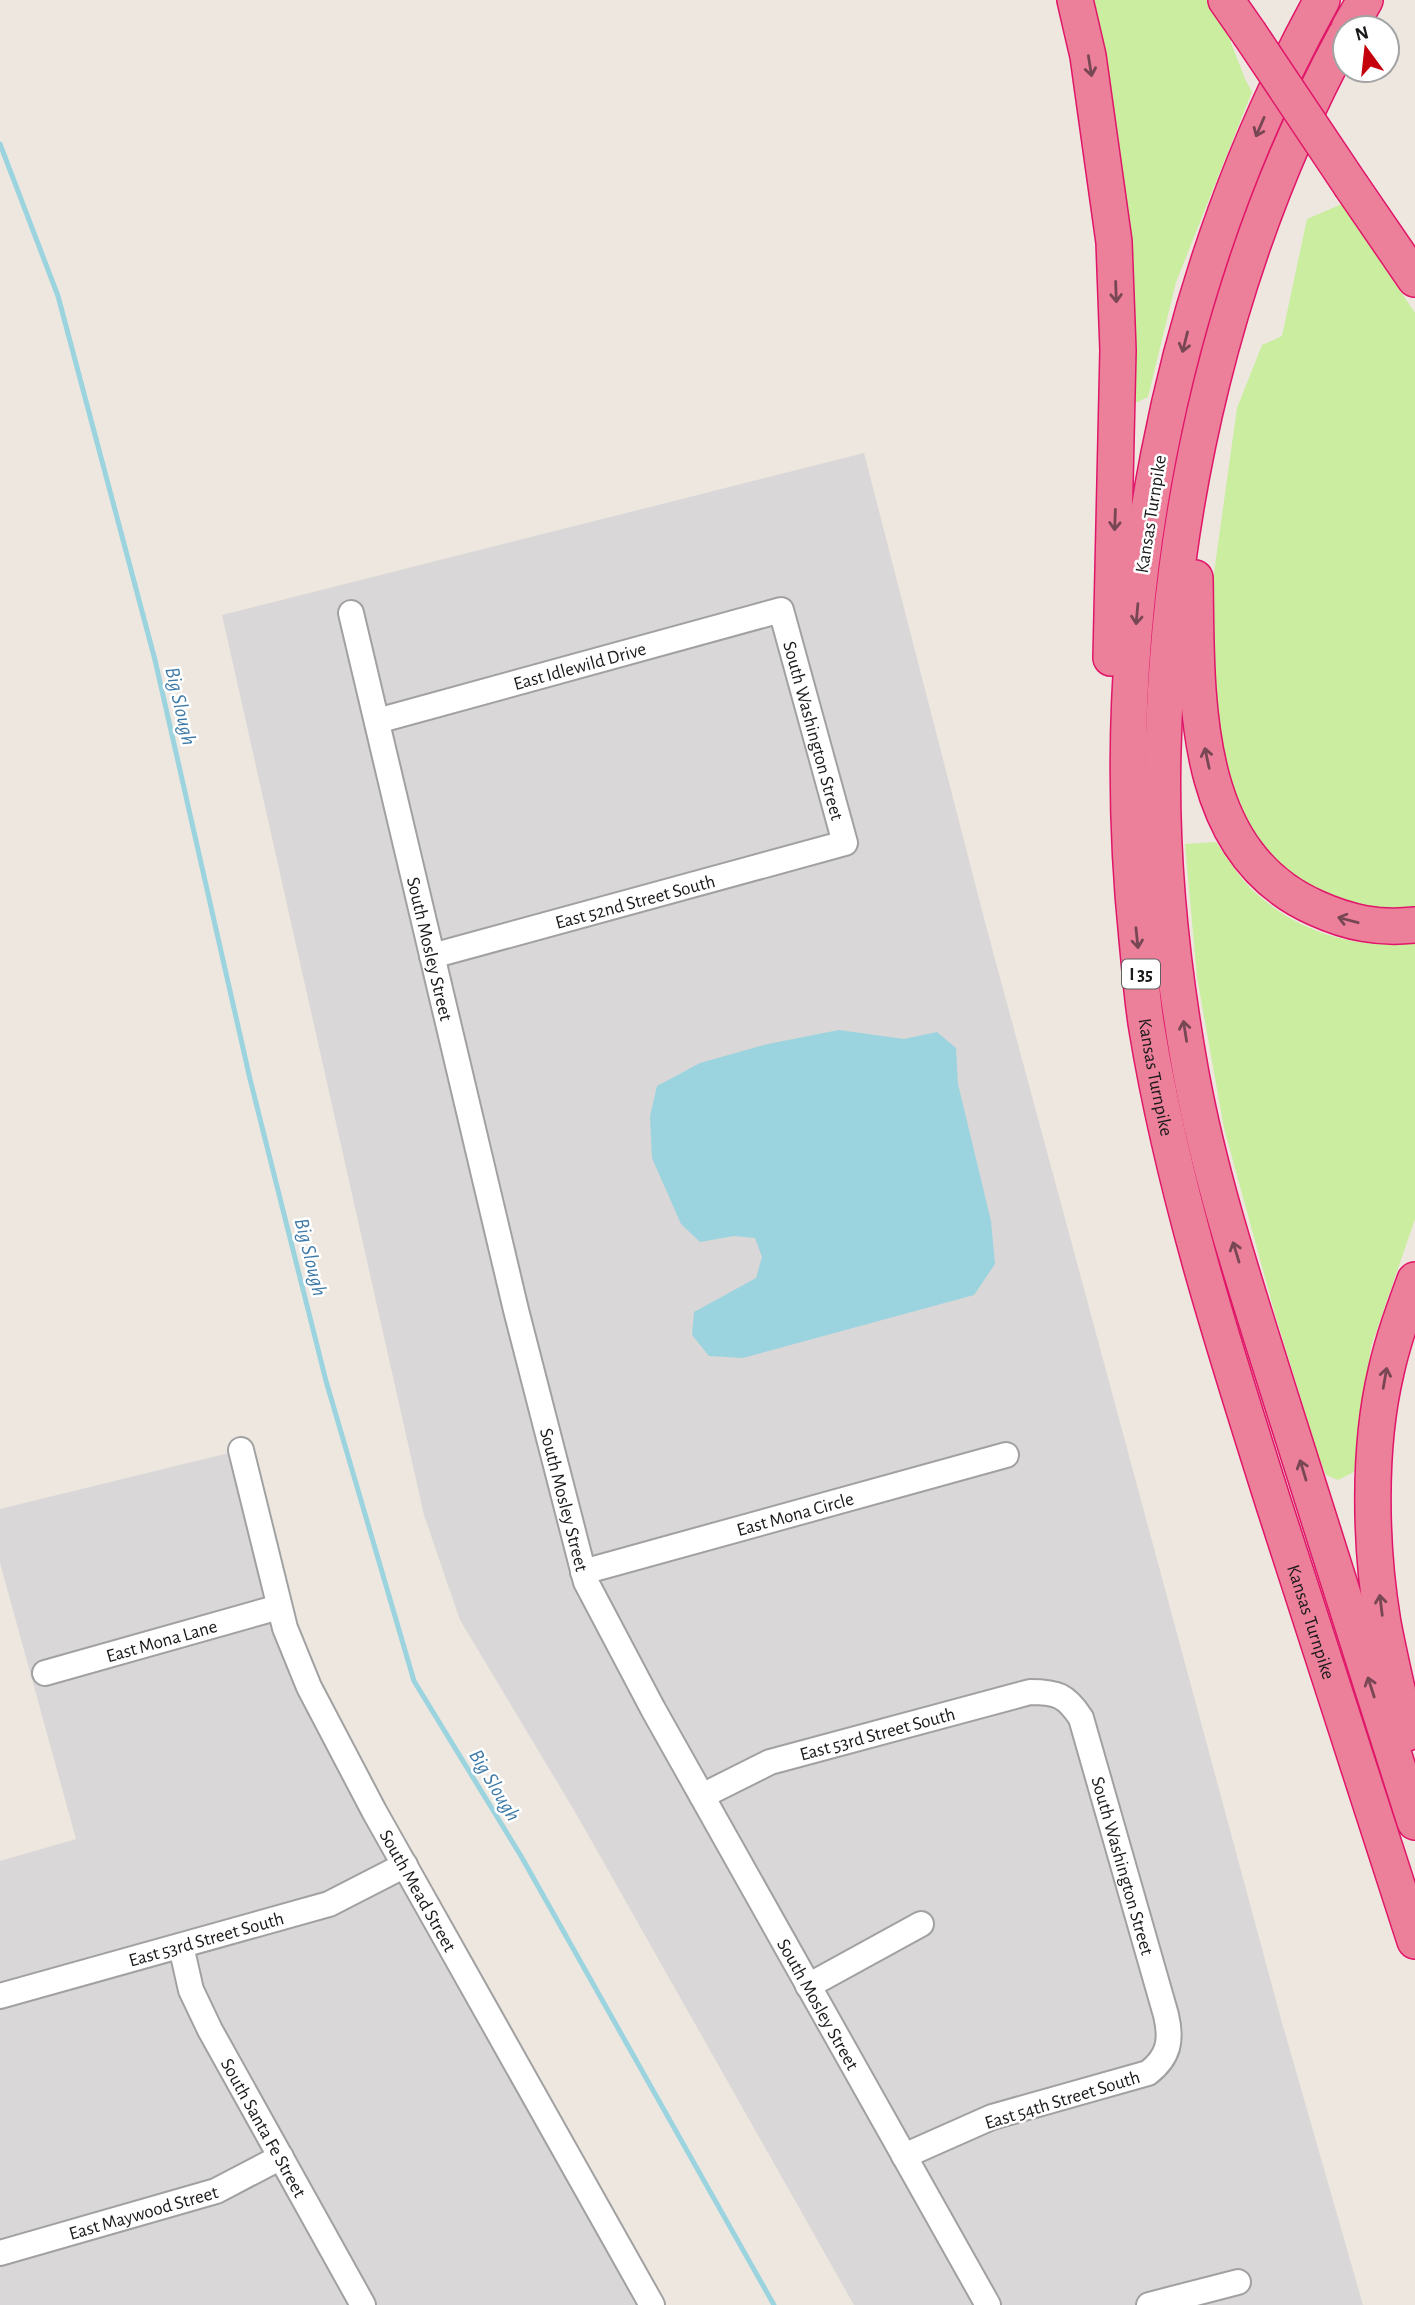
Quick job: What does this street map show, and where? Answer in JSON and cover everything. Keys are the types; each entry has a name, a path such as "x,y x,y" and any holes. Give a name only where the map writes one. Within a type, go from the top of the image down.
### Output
{"highway":[{"path":"1075,0 1088,56 1114,242 1118,350 1108,749 1131,880"},
{"name":"Kansas Turnpike","path":"1322,0 1263,120 1234,189 1186,334 1163,432 1142,557 1132,665 1127,799 1131,880 1147,1027 1173,1158 1202,1271 1235,1380 1415,1941"},
{"path":"1244,12 1356,178 1415,279"},
{"name":"Kansas Turnpike","path":"1331,65 1271,194 1232,314 1210,394 1189,489 1169,650 1163,751 1164,825 1178,988 1192,1076 1228,1229 1415,1822"},
{"path":"1356,178 1415,253"},
{"path":"1271,194 1269,229 1220,411 1195,577 1197,675 1203,737 1213,786 1223,812 1251,858 1274,882 1295,897 1340,919 1381,926 1415,925"},
{"path":"1415,1280 1385,1374 1373,1486 1375,1553 1383,1622 1415,1767"}],"street":[{"name":"East Idlewild Drive","path":"376,720 781,610"},
{"name":"South Washington Street","path":"781,610 845,843 837,845"},
{"name":"South Mosley Street","path":"351,612 516,1310 591,1595 988,2305"},
{"name":"East 52nd Street South","path":"432,956 837,845"},
{"name":"South Mead Street","path":"241,1450 285,1628 309,1687 405,1865 652,2305"},
{"name":"East Mona Circle","path":"583,1572 1006,1455"},
{"name":"East Mona Lane","path":"45,1673 279,1607"},
{"name":"East 53rd Street South","path":"702,1796 771,1762 1030,1692 1055,1693 1060,1696"},
{"name":"South Washington Street","path":"1060,1696 1071,1702 1081,1718 1166,2015 1169,2045"},
{"name":"East 53rd Street South","path":"0,1996 329,1904 405,1865"},
{"path":"808,1986 921,1924"},
{"name":"South Santa Fe Street","path":"181,1946 191,1990 203,2015 363,2305"},
{"name":"East 54th Street South","path":"904,2156 992,2117 1148,2073 1157,2066 1169,2045"},
{"name":"East Maywood Street","path":"0,2253 216,2191 281,2157"},
{"path":"1149,2305 1238,2281"}],"shaded area":[{"path":"864,453 985,922 1281,2019 1363,2305 854,2305 578,1817 460,1620 424,1515 222,615"},
{"path":"241,1450 309,1687 652,2305 0,2305 0,1861 76,1839 0,1563 0,1509"}],"green space":[{"path":"1092,0 1211,0 1231,30 1231,43 1252,92 1176,282 1148,397 1133,404 1132,249 1110,93"},
{"path":"1342,204 1415,313 1415,911 1346,907 1264,856 1234,801 1210,721 1208,616 1237,408 1262,345 1282,336 1307,219"},
{"path":"1216,842 1256,894 1284,915 1300,923 1333,936 1367,943 1415,941 1415,1219 1371,1347 1354,1472 1338,1480 1326,1475 1318,1455 1275,1314 1224,1128 1197,977 1185,844"}],"water":[{"path":"839,1030 904,1039 937,1032 956,1048 958,1084 991,1221 995,1264 974,1295 743,1358 709,1356 692,1335 694,1312 756,1278 762,1257 755,1238 734,1236 700,1242 681,1224 652,1158 650,1116 657,1086 700,1063 768,1044"}],"waterway":[{"name":"Big Slough","path":"0,144 58,296 155,660 250,1079 326,1381 414,1681 521,1856 774,2305"}]}
